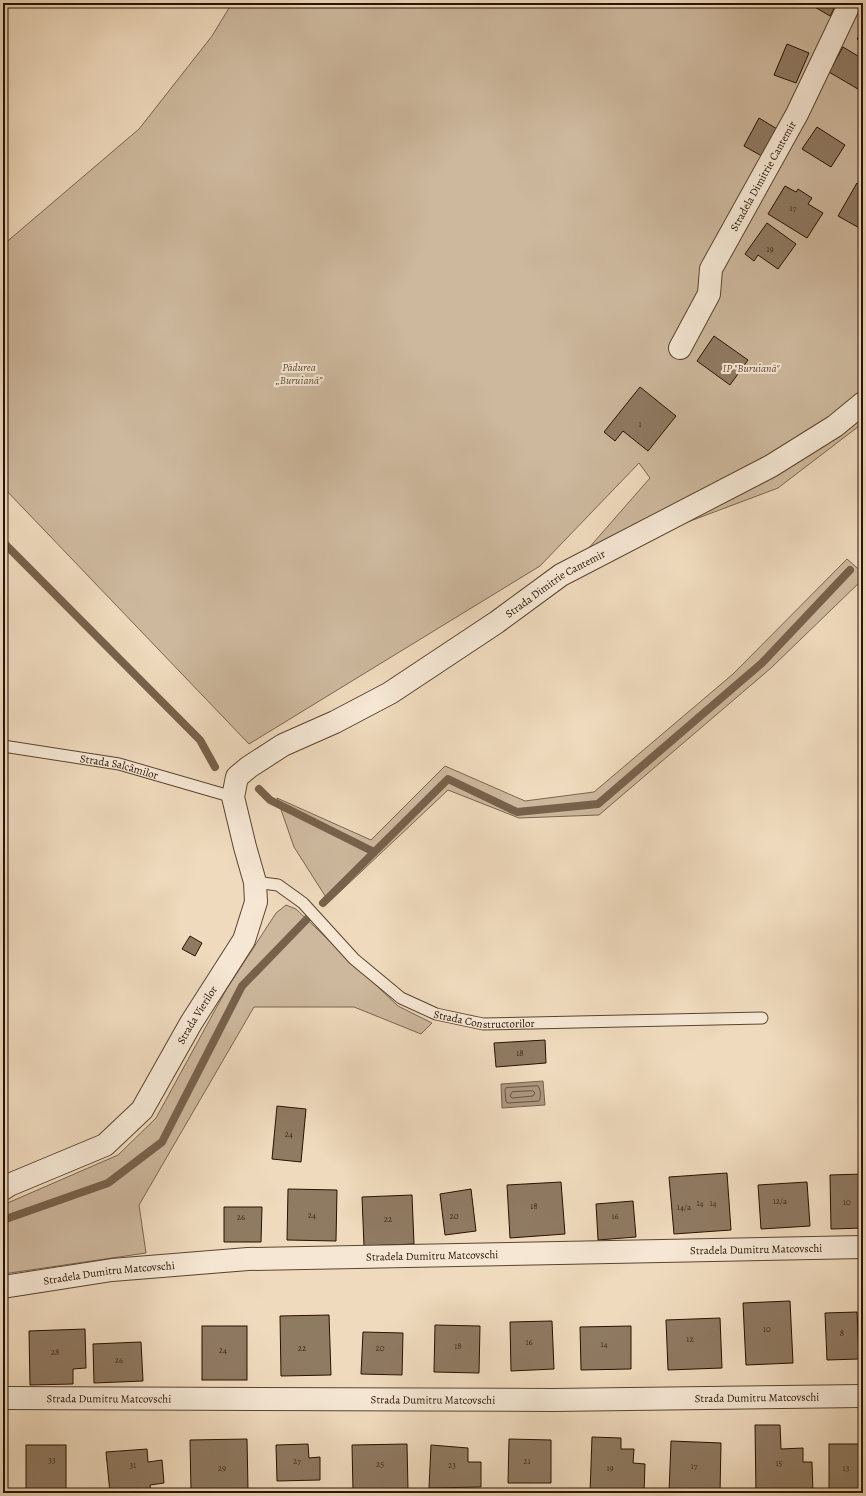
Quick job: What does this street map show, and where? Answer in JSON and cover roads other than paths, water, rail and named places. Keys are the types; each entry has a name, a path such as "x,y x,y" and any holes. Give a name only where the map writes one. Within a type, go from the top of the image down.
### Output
{"street":[{"name":"Stradela Dimitrie Cantemir","path":"680,348 709,294 711,269 797,114 850,3"},
{"name":"Strada Dimitrie Cantemir","path":"249,767 283,745 335,722 390,693 497,622 561,575 771,466 835,426 863,403"},
{"name":"Strada Vierilor","path":"3,1189 9,1185 105,1145 142,1110 191,1023 244,940 256,902 255,882 233,797 237,777 249,767"},
{"name":"Stradela Dumitru Matcovschi","path":"3,1287 112,1270 248,1259 863,1247"},
{"name":"Strada Dumitru Matcovschi","path":"3,1398 553,1400 863,1396"}],"lane":[{"name":"Strada Salcâmilor","path":"3,746 119,764 233,797"},
{"name":"Strada Constructorilor","path":"255,882 278,885 303,903 354,959 401,998 436,1014 483,1024 762,1018"}],"water":[{"path":"543,1081 545,1105 502,1108 501,1084"}],"waterway":[{"path":"3,542 200,740 215,767"},
{"path":"323,903 448,779 517,812 598,804 762,663 850,570"},
{"path":"259,789 270,800 374,852"},
{"path":"3,1220 108,1183 162,1142 242,986 307,919"}],"park label":[{"name":"IP \"Buruiană\"","path":"751,368"},
{"name":"Pădurea „Buruiană”","path":"299,373"}]}
